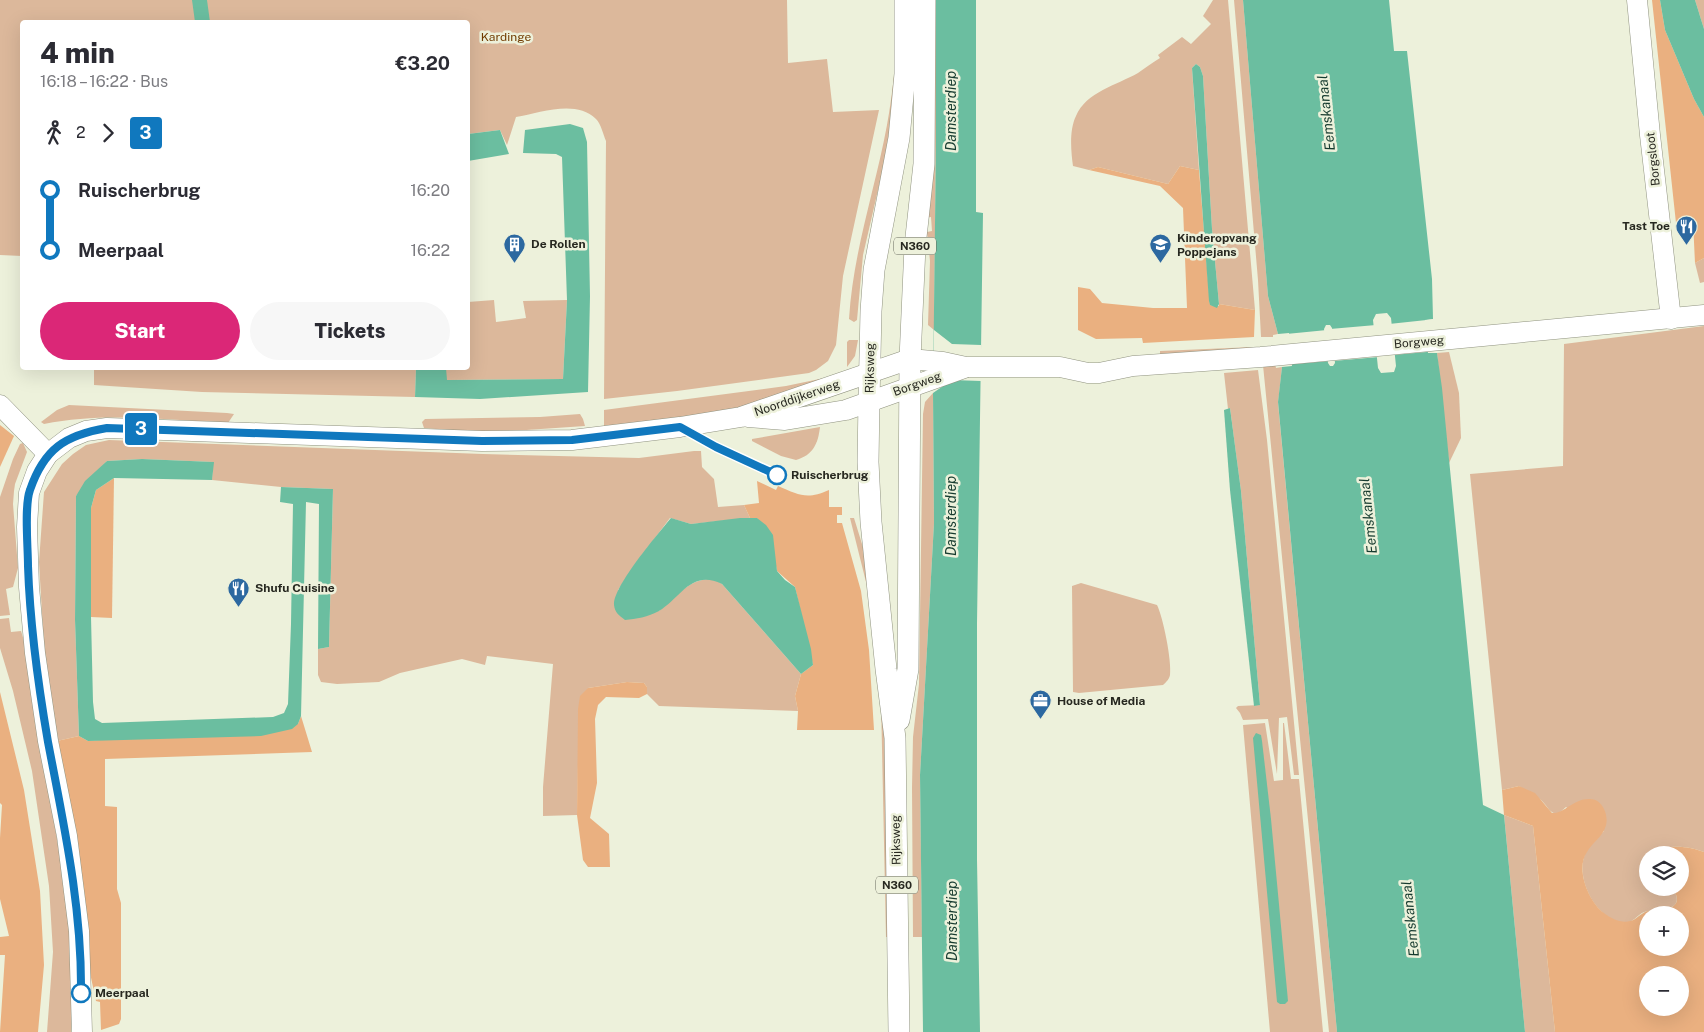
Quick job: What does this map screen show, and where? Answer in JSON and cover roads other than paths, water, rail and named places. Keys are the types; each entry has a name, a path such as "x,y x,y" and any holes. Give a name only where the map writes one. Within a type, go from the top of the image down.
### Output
{"main road":[{"name":"Rijksweg","path":"899,1032 895,738 871,522 868,462 869,373 874,270 898,144 905,64 906,0"},
{"name":"Rijksweg","path":"895,738 908,668 910,360 915,246 924,156 925,0"},
{"name":"Borgsloot","path":"1637,0 1671,318"},
{"path":"889,31 905,64"},
{"name":"Borgweg","path":"910,360 933,369 1060,367 1094,373 1133,366 1275,356 1704,315"},
{"name":"Noorddijkerweg","path":"48,454 69,438 86,431 107,428 482,441 542,441 599,437 671,428 741,416 910,360"},
{"name":"Borgweg","path":"869,401 910,386 933,369"},
{"name":"Noorddijkerweg","path":"741,416 785,420 846,410 869,401"},
{"path":"0,406 48,454 38,471 29,493 27,527 29,587 35,653 48,741 67,836 79,931 82,977 81,1030"}],"water":[{"path":"192,0 207,0 210,20 195,20"},
{"name":"Damsterdiep","path":"936,0 976,0 976,212 983,213 977,624 977,860 980,1032 923,1032 920,775 934,523"},
{"name":"Eemskanaal","path":"1243,0 1389,0 1394,51 1407,51 1432,279 1433,319 1425,320 1428,353 1437,353 1442,388 1483,805 1504,815 1525,1032 1337,1032 1278,402 1282,367 1292,366 1289,333 1278,334 1268,296","holes":["1387,313 1391,318 1396,366 1394,372 1381,373 1378,368 1373,320 1376,314","1326,325 1330,325 1332,328 1335,363 1333,366 1330,366 1328,363 1324,329"]},
{"path":"1660,0 1695,0 1704,29 1704,117 1694,99 1665,30"},
{"path":"1196,64 1200,67 1203,76 1212,229 1219,304 1217,308 1210,305 1209,301 1192,68"},
{"path":"570,124 583,128 587,142 590,296 588,392 480,399 415,397 416,370 446,370 447,380 563,379 567,300 562,157 556,154 523,153 525,130"},
{"path":"500,130 509,154 470,161 470,134"},
{"path":"1230,408 1241,491 1260,705 1254,706 1230,490 1224,410"},
{"path":"142,459 214,462 212,480 114,478 96,490 91,508 91,617 95,719 102,723 273,717 284,713 288,704 293,504 280,502 281,487 333,489 329,647 318,649 319,504 306,502 301,716 298,724 292,729 261,736 88,741 79,736 75,620 76,496 85,481 107,461"},
{"path":"671,518 691,524 740,518 757,518 766,525 773,535 777,571 795,587 811,649 813,665 801,674 722,584 711,580 702,580 687,587 667,605 651,615 625,620 618,614 614,605 616,596 628,573"},
{"path":"1256,733 1261,735 1271,819 1288,1001 1285,1004 1277,1002 1253,738"}],"place":[{"name":"Tast Toe","path":"1686,245"},
{"name":"De Rollen","path":"515,263"},
{"name":"Kinderopvang Poppejans","path":"1161,264"},
{"name":"Ruischerbrug","path":"777,475"},
{"name":"Shufu Cuisine","path":"239,607"},
{"name":"House of Media","path":"1041,720"},
{"name":"Meerpaal","path":"81,993"}],"park label":[{"name":"Kardinge","path":"506,37"}]}
